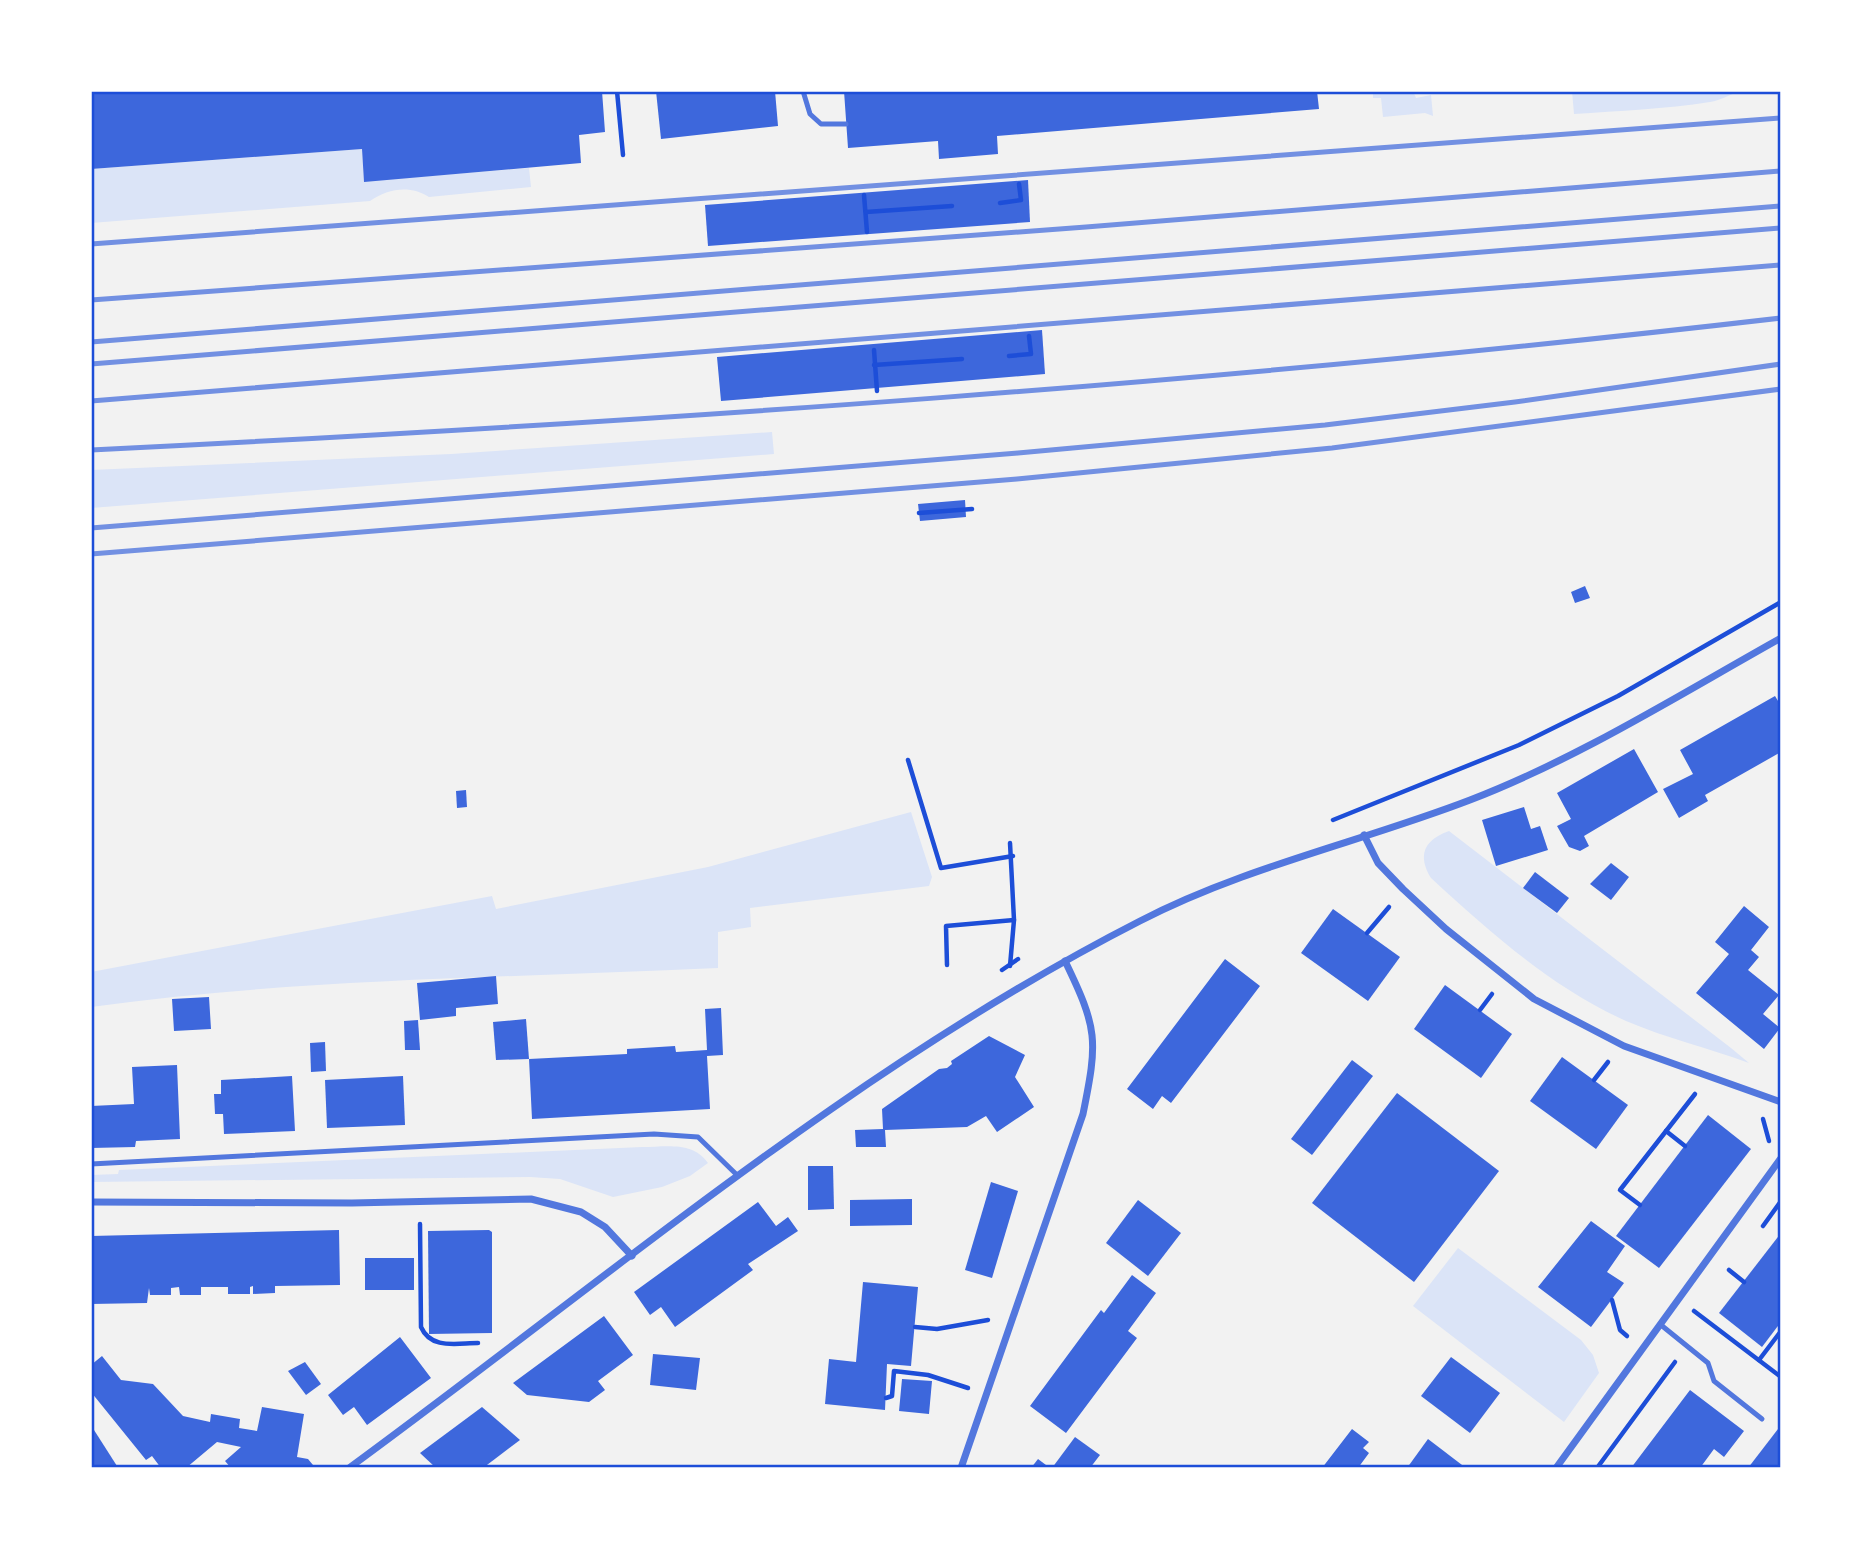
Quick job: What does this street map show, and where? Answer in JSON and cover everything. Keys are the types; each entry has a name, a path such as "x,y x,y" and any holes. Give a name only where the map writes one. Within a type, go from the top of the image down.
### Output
{"street":[{"path":"349,1468 738,1176 873,1082 1065,961 1144,919 1206,892 1364,835 1469,801 1549,766 1781,638"},
{"path":"1364,835 1378,863 1403,889 1446,929 1534,999 1624,1046 1781,1102"},
{"path":"961,1468 1083,1114 1094,1056 1093,1024 1065,961"},
{"path":"1556,1468 1781,1158"},
{"path":"91,1202 420,1202 531,1199 581,1212 605,1227 632,1256"}],"lane":[{"path":"803,91 810,114 821,124 846,124"},
{"path":"91,1164 654,1133 698,1137 738,1176"},
{"path":"1661,1325 1708,1363 1714,1381 1762,1419"}],"path":[{"path":"617,91 623,156"},
{"path":"1423,91 1441,91"},
{"path":"1000,203 1021,200 1019,184"},
{"path":"864,195 867,232"},
{"path":"866,212 952,206"},
{"path":"1010,356 1031,354 1029,336"},
{"path":"874,350 877,391"},
{"path":"874,365 962,359"},
{"path":"919,513 972,509"},
{"path":"908,760 941,868 1013,856"},
{"path":"1010,843 1013,856 1014,920 1010,964"},
{"path":"1367,933 1396,899"},
{"path":"947,965 946,926 1014,920"},
{"path":"1480,1010 1496,989"},
{"path":"1594,1080 1611,1058 1601,1052"},
{"path":"1640,1205 1620,1190 1698,1090 1685,1086"},
{"path":"1760,1116 1769,1133 1766,1149"},
{"path":"1666,1131 1685,1146"},
{"path":"420,1202 421,1327 425,1336 433,1343 515,1344"},
{"path":"1773,1212 1781,1218"},
{"path":"1729,1270 1744,1282"},
{"path":"1612,1300 1620,1330 1628,1337 1636,1326"},
{"path":"1680,1300 1781,1377"},
{"path":"915,1327 936,1329 988,1320"},
{"path":"1759,1360 1781,1331"},
{"path":"886,1398 892,1396 894,1371 928,1375 968,1388"}],"shaded area":[{"path":"1373,91 1413,91 1416,98 1431,95 1433,116 1425,113 1383,117 1381,98 1373,98"},
{"path":"1572,91 1745,91 1715,101 1693,104 1574,114"},
{"path":"362,149 364,181 529,168 531,187 429,197 415,191 399,190 384,193 370,201 91,223 91,169"},
{"path":"772,432 774,454 91,508 91,470 451,454"},
{"path":"911,812 932,877 929,886 750,908 751,927 718,932 718,968 404,980 247,990 91,1007 91,972 492,896 496,909 708,867"},
{"path":"1449,831 1749,1063 1626,1021 1572,992 1523,957 1431,878 1424,862 1425,849 1434,839"},
{"path":"669,1146 695,1151 708,1163 690,1176 662,1187 613,1197 560,1179 530,1177 91,1182 91,1175 118,1174 119,1170"},
{"path":"1458,1248 1581,1340 1593,1355 1599,1373 1564,1422 1413,1306"}],"building":[{"path":"91,91 602,91 605,132 579,135 581,163 364,182 362,149 91,169"},
{"path":"656,91 775,91 778,126 661,139"},
{"path":"844,91 1317,91 1319,109 997,136 998,154 939,159 938,141 848,148"},
{"path":"1028,180 1030,222 708,246 705,205"},
{"path":"1042,330 1045,374 721,401 717,357"},
{"path":"965,500 966,517 920,521 918,504"},
{"path":"1585,586 1590,598 1575,603 1571,592"},
{"path":"1775,696 1781,706 1781,752 1705,795 1708,801 1679,818 1663,789 1693,774 1680,750"},
{"path":"1634,749 1658,792 1584,836 1589,846 1580,851 1569,847 1557,826 1571,819 1557,793"},
{"path":"466,790 467,807 457,808 456,791"},
{"path":"1524,807 1531,829 1540,826 1548,850 1496,866 1482,820"},
{"path":"1611,863 1629,877 1611,900 1590,884"},
{"path":"1535,872 1569,898 1557,913 1523,888"},
{"path":"1744,906 1769,927 1751,950 1759,957 1748,970 1779,995 1763,1014 1780,1028 1764,1049 1696,993 1729,954 1715,942"},
{"path":"1333,909 1400,957 1368,1001 1301,953"},
{"path":"1225,959 1260,986 1171,1103 1162,1096 1153,1109 1127,1089"},
{"path":"496,976 498,1004 456,1008 456,1016 420,1020 417,983"},
{"path":"1445,985 1512,1034 1481,1078 1414,1029"},
{"path":"209,997 211,1029 174,1031 172,999"},
{"path":"721,1008 723,1055 707,1056 710,1109 532,1119 529,1059 627,1054 627,1049 675,1046 676,1052 707,1050 705,1009"},
{"path":"526,1019 529,1059 496,1060 493,1022"},
{"path":"418,1020 420,1050 405,1050 404,1021"},
{"path":"989,1036 1025,1055 1015,1077 1034,1107 997,1132 986,1116 967,1127 885,1130 886,1147 856,1147 855,1130 883,1129 882,1109 939,1069 947,1068 952,1064 951,1061"},
{"path":"325,1042 326,1071 311,1072 310,1043"},
{"path":"1562,1057 1628,1105 1596,1149 1530,1101"},
{"path":"1352,1060 1373,1076 1312,1155 1291,1139"},
{"path":"177,1065 180,1139 136,1141 135,1147 91,1148 91,1106 134,1104 132,1067"},
{"path":"292,1076 295,1131 224,1134 223,1114 215,1114 214,1094 221,1094 221,1080"},
{"path":"403,1076 405,1125 327,1128 325,1080"},
{"path":"1397,1093 1499,1171 1414,1282 1312,1203"},
{"path":"1708,1115 1751,1149 1659,1268 1616,1236"},
{"path":"808,1166 833,1166 834,1209 808,1210"},
{"path":"991,1182 1018,1191 992,1278 965,1270"},
{"path":"912,1199 912,1225 850,1226 850,1200"},
{"path":"1138,1200 1181,1233 1148,1276 1106,1243"},
{"path":"758,1202 776,1226 788,1217 798,1231 748,1264 753,1270 675,1327 661,1307 650,1315 634,1292"},
{"path":"1591,1221 1625,1246 1607,1272 1624,1283 1591,1327 1538,1287"},
{"path":"339,1230 340,1285 275,1286 275,1293 253,1294 253,1286 250,1287 250,1294 228,1294 228,1287 201,1287 201,1295 180,1295 179,1287 171,1288 171,1295 150,1295 149,1288 147,1303 91,1304 91,1236"},
{"path":"428,1231 492,1232 492,1333 429,1334"},
{"path":"1781,1233 1781,1322 1762,1347 1719,1313"},
{"path":"365,1258 414,1258 414,1290 365,1290"},
{"path":"1132,1275 1156,1293 1128,1331 1137,1338 1066,1433 1030,1406 1101,1310 1104,1313"},
{"path":"863,1282 918,1287 911,1366 887,1364 885,1410 825,1404 829,1359 856,1362"},
{"path":"604,1316 633,1355 598,1381 605,1390 589,1402 527,1395 513,1383"},
{"path":"400,1337 431,1378 367,1425 354,1407 343,1415 328,1395"},
{"path":"653,1354 700,1358 696,1390 650,1385"},
{"path":"102,1356 121,1380 153,1384 183,1416 210,1422 211,1414 240,1419 239,1428 257,1431 262,1407 304,1414 297,1457 308,1459 313,1465 309,1468 231,1468 225,1461 241,1447 217,1442 186,1468 161,1468 152,1456 146,1460 91,1392 91,1365"},
{"path":"1451,1357 1500,1393 1470,1433 1421,1396"},
{"path":"305,1362 321,1384 306,1395 288,1371"},
{"path":"902,1379 932,1381 929,1414 899,1411"},
{"path":"1690,1390 1744,1431 1724,1457 1714,1449 1700,1468 1631,1468"},
{"path":"482,1407 520,1440 483,1468 436,1468 420,1453"},
{"path":"1352,1429 1369,1442 1363,1448 1369,1453 1358,1468 1322,1468"},
{"path":"1778,1429 1781,1431 1781,1468 1748,1468"},
{"path":"94,1430 117,1466 96,1468 91,1460"},
{"path":"1075,1437 1100,1455 1090,1468 1052,1468"},
{"path":"1428,1439 1466,1468 1407,1468"},
{"path":"1038,1459 1050,1468 1031,1468"}],"railway":[{"path":"91,244 1781,118"},
{"path":"91,300 1086,227 1781,171"},
{"path":"91,342 1781,206"},
{"path":"91,364 1781,228"},
{"path":"91,401 1781,265"},
{"path":"91,450 514,427 937,398 1360,362 1781,318"},
{"path":"91,528 1018,453 1325,425 1515,402 1781,364"},
{"path":"91,554 1017,479 1332,448 1781,389"}]}
